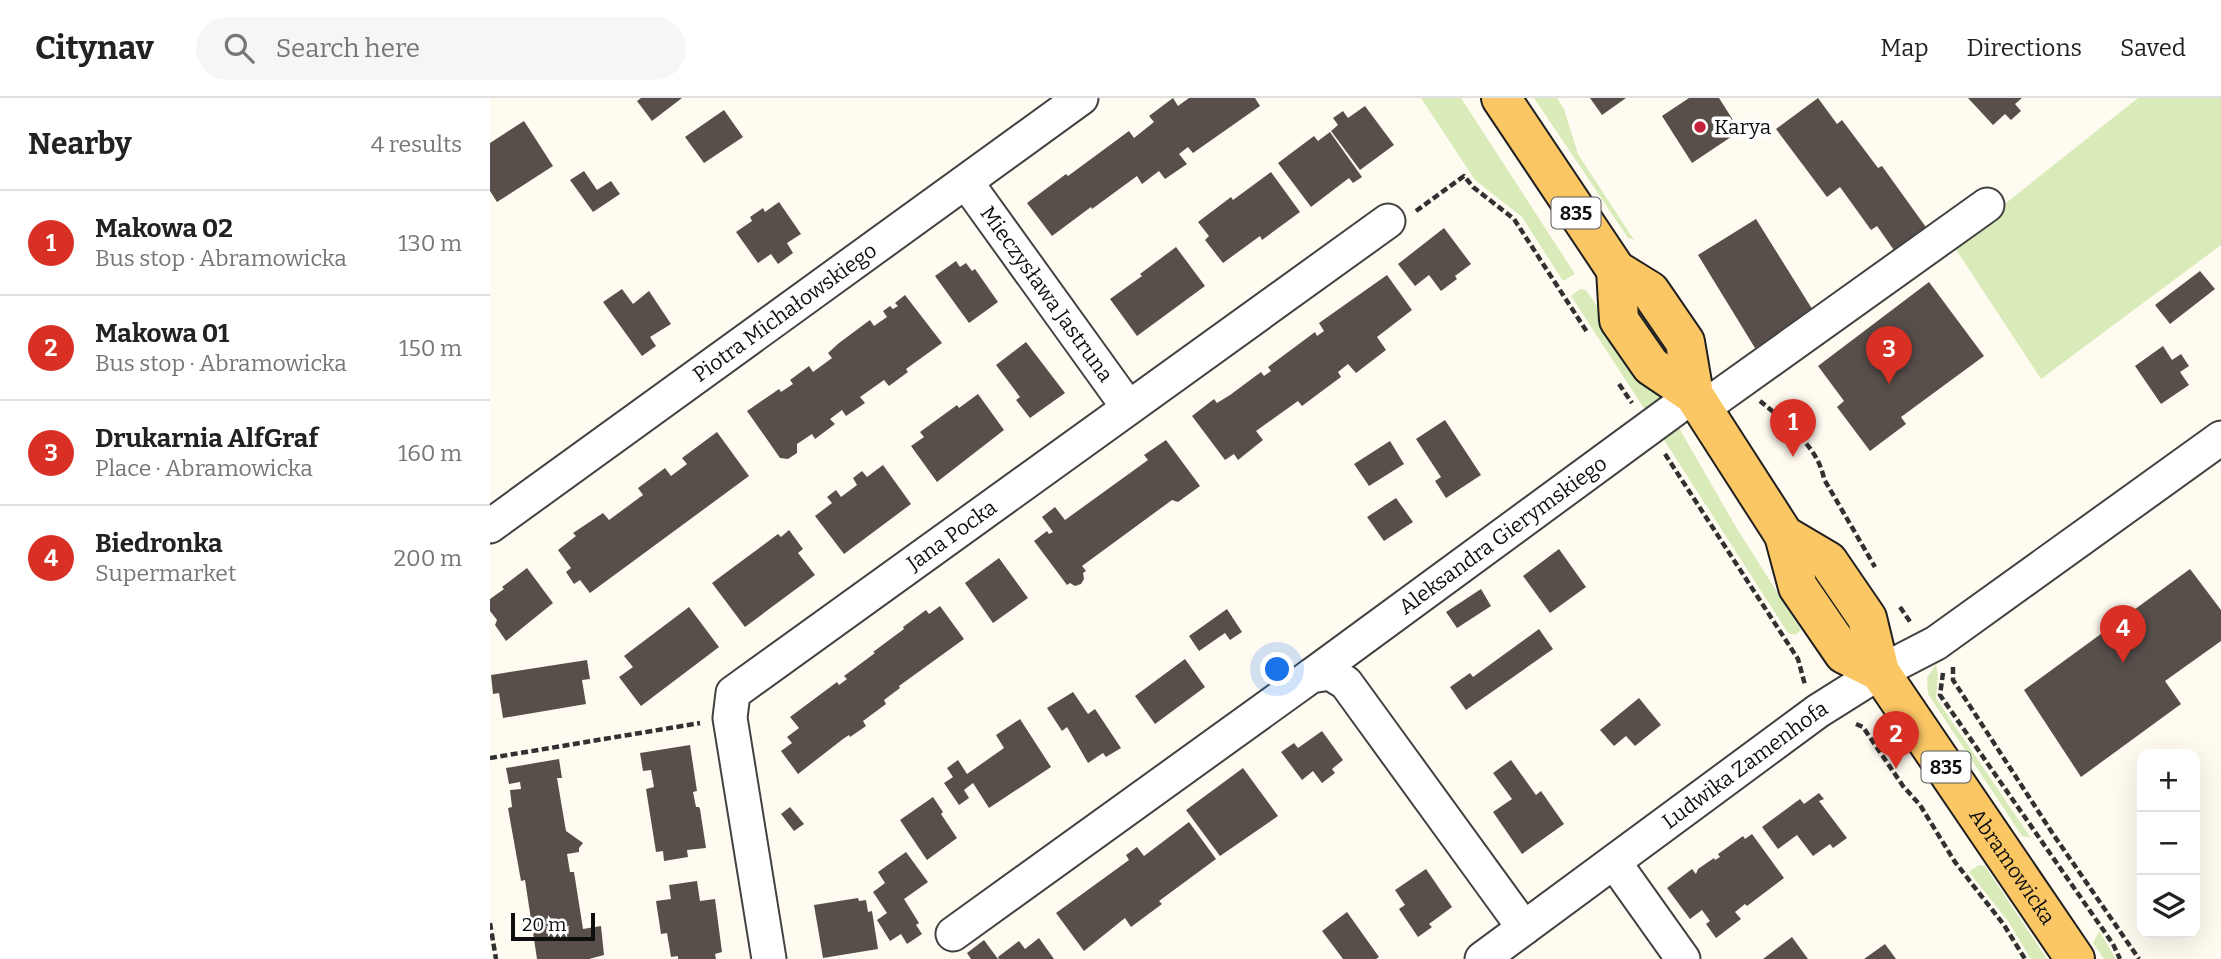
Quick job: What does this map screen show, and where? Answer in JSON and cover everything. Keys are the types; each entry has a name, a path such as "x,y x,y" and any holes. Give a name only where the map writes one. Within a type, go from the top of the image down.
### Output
{"main road":[{"name":"835","path":"1501,98 1616,270 1650,291 1685,342 1698,402 1784,535 1798,587 1844,654 1880,671"},
{"name":"Abramowicka","path":"1880,671 2075,959"}],"street":[{"name":"Piotra Michałowskiego","path":"490,526 1081,98"},
{"name":"Mieczysława Jastruna","path":"966,182 1128,407"},
{"name":"Aleksandra Gierymskiego","path":"953,934 1698,402 1987,205"},
{"name":"Jana Pocka","path":"769,959 730,718 733,693 1388,220"},
{"name":"Ludwika Zamenhofa","path":"1482,959 1818,712 1880,671 1936,643 2221,438"},
{"path":"1311,676 1330,673 1346,683 1524,928"},
{"path":"1614,862 1683,959"}],"path":[{"path":"1936,643 1954,667 1953,680 2053,834 2139,959"},
{"path":"1793,651 1798,659 1809,699 1818,712 1828,725 1847,720 1863,727 1903,786 1920,805 1955,862 2004,925 2025,959"},
{"path":"490,758 730,718"},
{"path":"490,923 496,959"},
{"path":"2099,925 2120,959"}],"green space":[{"path":"1421,98 1461,98 1575,274 1563,281 1522,217 1475,180"},
{"path":"1534,98 1557,98 1564,109 1578,154 1634,240 1628,238"},
{"path":"2138,98 2221,98 2221,245 2041,379 1953,245"},
{"path":"1580,289 1586,290 1660,398 1659,405 1647,413 1571,296"},
{"path":"1675,421 1736,527 1801,630 1795,635 1788,633 1657,429"},
{"path":"1936,664 1936,698 2031,838 2022,836 1928,694 1927,678"},
{"path":"1979,865 1985,866 2047,959 2031,959 2008,921 1969,872"},
{"path":"2099,931 2116,959 2104,959 2093,943"}],"building":[{"path":"641,98 682,98 652,121 637,101"},
{"path":"1173,98 1178,106 1189,98 1255,98 1260,106 1193,153 1188,147 1179,154 1187,164 1165,179 1159,171 1142,184 1137,176 1052,236 1027,203 1129,131 1134,138 1154,122 1149,116"},
{"path":"1590,98 1626,98 1602,115"},
{"path":"1689,98 1719,98 1740,131 1692,163 1662,116"},
{"path":"1818,98 1837,124 1842,120 1878,168 1882,166 1928,230 1896,253 1877,226 1871,230 1840,187 1827,197 1776,129"},
{"path":"1968,98 2022,98 2015,104 2021,111 2011,120 2005,114 1993,125"},
{"path":"1365,106 1394,145 1360,170 1331,131 1338,125 1333,118 1343,111 1348,118"},
{"path":"724,110 743,137 704,163 685,137"},
{"path":"524,121 553,166 497,202 490,191 490,143"},
{"path":"1330,132 1362,177 1353,183 1349,178 1311,207 1278,163 1314,136 1318,141"},
{"path":"584,171 597,190 611,181 620,194 593,212 570,180"},
{"path":"1271,172 1300,212 1262,240 1260,236 1223,263 1205,240 1209,236 1198,222"},
{"path":"779,202 801,234 787,243 793,253 778,264 771,254 758,263 736,232 752,221 750,217 763,208 765,212"},
{"path":"1756,219 1814,312 1755,348 1698,255"},
{"path":"1444,228 1471,264 1441,291 1429,275 1415,286 1398,264"},
{"path":"1176,247 1205,286 1137,336 1110,299"},
{"path":"956,261 960,267 966,263 972,271 975,269 998,302 969,323 935,276"},
{"path":"2200,271 2215,289 2170,324 2155,305"},
{"path":"1387,275 1412,310 1377,337 1386,350 1356,373 1348,364 1338,372 1341,377 1302,406 1298,401 1256,431 1263,440 1238,460 1234,454 1225,460 1192,416 1214,399 1217,403 1230,395 1261,372 1264,376 1271,371 1268,367 1315,332 1317,336 1324,331 1319,323"},
{"path":"1929,282 1984,356 1901,417 1906,424 1870,451 1837,407 1844,401 1818,366"},
{"path":"622,289 633,304 649,291 671,324 650,337 656,346 642,356 603,302"},
{"path":"905,295 942,343 906,369 908,372 889,386 884,380 860,397 865,403 846,416 842,410 830,419 835,424 815,439 812,434 797,444 797,453 788,459 780,458 747,411 779,389 781,392 793,384 790,380 809,366 813,372 832,358 828,353 839,343 870,320 874,326 887,317 883,311 890,306 893,309 898,306 895,303"},
{"path":"1026,342 1065,393 1030,418 1016,400 1020,397 996,365"},
{"path":"2163,346 2172,360 2181,354 2189,366 2180,372 2189,385 2161,404 2135,366"},
{"path":"978,394 1004,430 937,482 911,446 924,437 920,432 957,405 959,408"},
{"path":"1445,420 1481,475 1446,498 1435,481 1441,477 1416,439"},
{"path":"717,432 749,476 590,593 580,580 574,584 566,572 571,568 558,550 576,536 573,533 603,513 609,520 643,495 638,488 665,468 671,476 687,464 682,458"},
{"path":"1166,440 1200,486 1178,502 1172,500 1082,566 1086,571 1081,584 1067,585 1034,541 1047,531 1049,534 1053,532 1042,517 1055,507 1065,520 1148,460 1144,455"},
{"path":"1390,441 1404,464 1369,486 1354,464"},
{"path":"883,465 911,504 844,554 815,516 832,503 827,497 836,490 841,497 857,485 853,478 862,471 867,477"},
{"path":"1396,498 1413,522 1384,541 1367,517"},
{"path":"789,530 803,549 798,553 815,575 745,627 712,583 778,534 781,537"},
{"path":"1559,549 1586,587 1550,613 1523,576"},
{"path":"999,558 1028,598 993,623 965,583"},
{"path":"527,568 553,603 506,641 495,625 497,620 490,611 490,599"},
{"path":"2190,569 2221,610 2221,641 2165,681 2181,704 2081,777 2024,690"},
{"path":"1481,589 1491,606 1457,628 1446,612"},
{"path":"940,606 964,639 899,686 900,688 884,700 886,704 863,721 866,726 843,739 798,774 781,751 792,743 787,737 799,728 790,717 837,682 839,685 847,679 844,676 904,629 903,627 926,610 929,614"},
{"path":"689,607 719,647 641,706 619,677 633,667 624,656"},
{"path":"1227,609 1242,632 1230,640 1225,633 1199,651 1189,636"},
{"path":"1539,629 1553,649 1466,710 1450,687 1470,673 1473,677"},
{"path":"1185,659 1205,687 1155,724 1135,696"},
{"path":"587,660 590,679 582,680 586,704 503,718 499,693 493,694 491,675"},
{"path":"1073,692 1088,714 1095,709 1121,748 1106,757 1103,753 1088,763 1067,727 1062,731 1047,708"},
{"path":"1639,698 1661,725 1635,746 1626,736 1614,746 1600,730"},
{"path":"1020,719 1051,767 989,808 973,783 964,790 969,798 959,805 944,783 953,777 947,768 958,760 967,774 1004,748 996,735"},
{"path":"1322,731 1343,760 1332,769 1335,773 1322,783 1313,771 1302,780 1281,752 1294,743 1298,748"},
{"path":"690,745 697,791 693,792 696,807 700,809 706,848 687,850 688,857 664,861 663,851 656,852 646,789 654,787 651,770 643,771 640,753"},
{"path":"559,759 562,778 557,778 566,831 583,843 579,852 567,854 570,872 574,872 583,929 601,926 604,955 589,959 537,959 525,880 521,881 508,808 512,807 510,790 521,789 520,782 509,784 506,768"},
{"path":"1511,760 1536,795 1541,791 1564,824 1522,854 1493,812 1512,799 1493,773"},
{"path":"1243,768 1278,816 1220,856 1186,810"},
{"path":"1819,793 1824,799 1819,801 1847,838 1833,848 1830,844 1813,856 1797,835 1778,849 1762,827 1800,799 1804,804"},
{"path":"933,797 957,838 927,860 900,820"},
{"path":"790,807 804,824 794,831 781,814"},
{"path":"1189,822 1216,859 1159,901 1162,904 1131,927 1125,918 1084,951 1056,913 1129,860 1126,855 1137,847 1144,856"},
{"path":"1752,834 1784,878 1735,912 1741,919 1716,938 1706,924 1710,921 1702,910 1690,919 1667,888 1692,869 1696,874 1698,869 1720,857 1718,854 1743,836 1745,839"},
{"path":"906,852 928,882 904,899 919,923 916,925 922,934 907,944 901,934 890,941 877,920 887,913 873,892 885,883 878,872"},
{"path":"1426,869 1452,907 1429,924 1432,927 1418,937 1399,909 1405,905 1395,890"},
{"path":"697,881 700,901 715,899 722,952 715,954 716,959 671,957 667,933 661,934 656,901 671,899 669,885"},
{"path":"858,898 859,901 866,900 868,912 872,911 878,949 823,958 814,905"},
{"path":"1347,912 1379,957 1376,959 1343,959 1322,931"},
{"path":"1792,937 1808,959 1763,959"},
{"path":"1039,938 1054,959 998,957 1019,941 1025,949"},
{"path":"984,940 998,959 971,959 967,953"},
{"path":"1885,944 1896,959 1864,959"}],"place":[{"name":"Karya","path":"1700,127"},
{"name":"Drukarnia AlfGraf","path":"1889,384"},
{"name":"Makowa 02","path":"1793,457"},
{"name":"Biedronka","path":"2123,663"},
{"name":"Makowa 01","path":"1896,769"}]}
